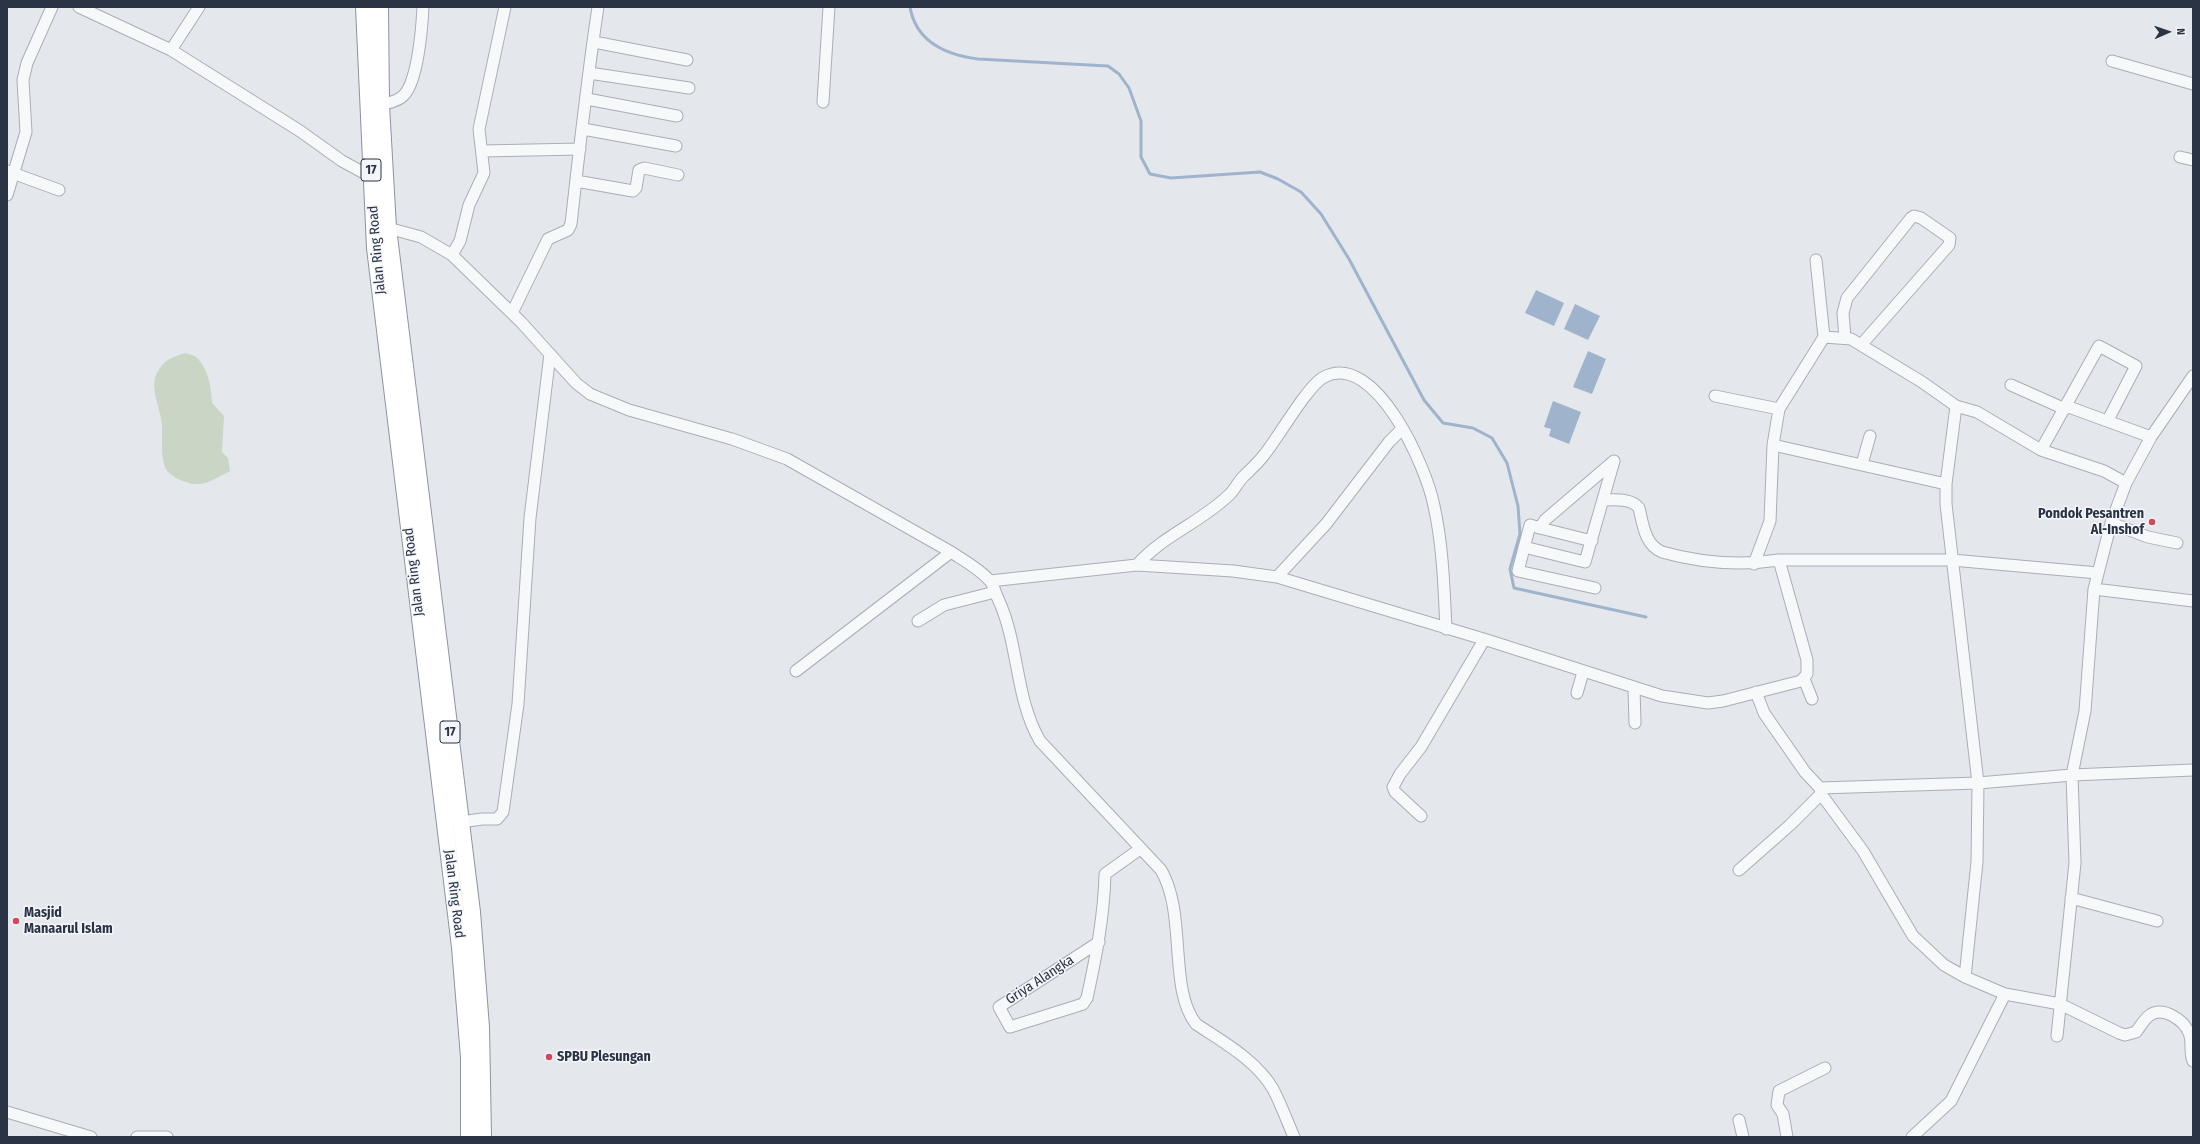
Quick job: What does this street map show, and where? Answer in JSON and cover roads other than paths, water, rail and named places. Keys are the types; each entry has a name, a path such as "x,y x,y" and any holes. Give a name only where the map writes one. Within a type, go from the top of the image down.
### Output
{"highway":[{"name":"Jalan Ring Road","path":"364,7 371,175 377,262 480,1027 483,1137"},
{"name":"Jalan Ring Road","path":"380,7 381,105 388,228 461,822 469,1057 469,1137"}],"street":[{"path":"7,195 10,172 26,132 23,80 27,63 52,7"},
{"path":"79,7 171,50 300,130 342,161 364,174 371,175"},
{"path":"171,50 199,7"},
{"path":"381,105 404,95 413,75 420,40 423,7"},
{"path":"452,255 460,241 469,205 484,173 479,130 505,7"},
{"path":"512,313 548,239 568,230 571,224 598,7"},
{"path":"823,102 828,7"},
{"path":"594,42 687,60"},
{"path":"2112,61 2193,84"},
{"path":"589,73 689,88"},
{"path":"587,99 677,116"},
{"path":"583,129 676,146"},
{"path":"482,151 580,149"},
{"path":"2180,157 2193,160"},
{"path":"576,181 633,191 636,188 639,170 644,168 678,175"},
{"path":"10,172 59,190"},
{"path":"1845,338 1843,313 1847,298 1911,218 1914,216 1921,218 1950,238 1949,245 1861,346"},
{"path":"388,228 421,237 452,255 512,313 576,382 596,396 630,410 732,439 787,459 951,552 976,569 990,581 1008,621 1026,710 1040,741 1161,870 1170,890 1174,909 1184,997 1190,1016 1196,1024 1249,1061 1260,1073 1272,1088 1294,1137"},
{"path":"1754,564 1770,521 1773,445 1779,409 1824,337 1816,260"},
{"path":"1824,337 1845,338 1922,382 1956,406 1977,412 2041,450 2104,471 2126,483"},
{"path":"2041,450 2097,347 2102,345 2136,366 2108,420"},
{"path":"461,822 482,819 497,819 503,812 518,704 530,518 550,354"},
{"path":"1137,565 1153,549 1212,510 1231,493 1264,455 1318,381 1325,376 1342,373 1354,375 1368,384 1383,399 1416,455 1434,505 1442,553 1446,629"},
{"path":"2057,1036 2075,863 2072,775 2085,711 2094,589 2111,523 2126,483 2151,437 2189,388 2193,376"},
{"path":"2011,385 2065,407 2108,420 2151,437"},
{"path":"1715,396 1779,409"},
{"path":"1956,406 1946,484 1952,560 1978,783 1977,862 1965,978"},
{"path":"1277,577 1326,524 1389,442 1402,429"},
{"path":"1862,464 1870,436"},
{"path":"1773,445 1946,484"},
{"path":"1524,547 1586,562 1614,461 1545,520 1540,528"},
{"path":"1603,500 1624,501 1636,504 1639,508 1646,536 1654,549 1672,555 1722,564 1754,564 1779,560 1952,560 2098,573"},
{"path":"2111,523 2148,537 2177,543"},
{"path":"1592,541 1530,525 1518,571 1595,588"},
{"path":"796,671 951,552"},
{"path":"1779,560 1807,660 1808,668 1804,679 1812,699"},
{"path":"990,581 1137,565 1233,571 1277,577 1512,648 1583,672 1662,696 1696,702 1723,701 1804,679"},
{"path":"2094,589 2193,601"},
{"path":"918,621 944,605 995,592"},
{"path":"1421,816 1395,792 1393,787 1395,782 1421,748 1487,641"},
{"path":"1577,693 1583,672"},
{"path":"1634,688 1636,723"},
{"path":"1756,692 1764,713 1863,851 1913,936 1944,965 1965,978 2005,994 2060,1004 2125,1035 2136,1032 2149,1015 2161,1011 2170,1015 2185,1026 2189,1032 2193,1061"},
{"path":"1739,870 1790,825 1821,791 1978,783 2072,775 2193,770"},
{"name":"Griya Alangka","path":"1099,942 999,1007 1010,1027 1083,1004 1087,998 1099,942 1104,908 1105,874 1140,849"},
{"path":"2071,898 2157,921"},
{"path":"1912,1137 1951,1101 2005,994"},
{"path":"1786,1137 1786,1127 1777,1101 1779,1091 1825,1068"},
{"path":"7,1112 91,1137"},
{"path":"1739,1120 1743,1137"},
{"path":"137,1137 167,1137"}],"water":[{"path":"1536,290 1564,303 1554,326 1525,313"},
{"path":"1575,304 1600,316 1588,340 1564,329"},
{"path":"1588,351 1606,359 1592,394 1573,387"},
{"path":"1553,401 1581,412 1569,444 1549,436 1551,429 1544,427"}],"waterway":[{"path":"910,7 913,19 926,38 944,50 955,54 978,59 1108,66 1119,74 1129,88 1141,121 1141,157 1150,174 1171,178 1260,172 1278,179 1301,192 1321,214 1349,259 1424,400 1443,423 1473,428 1492,438 1507,463 1518,506 1520,534 1510,569 1514,588 1646,617"}],"place":[{"name":"Pondok Pesantren Al-Inshof","path":"2152,522"},
{"name":"Masjid Manaarul Islam","path":"16,921"},
{"name":"SPBU Plesungan","path":"549,1057"}]}
